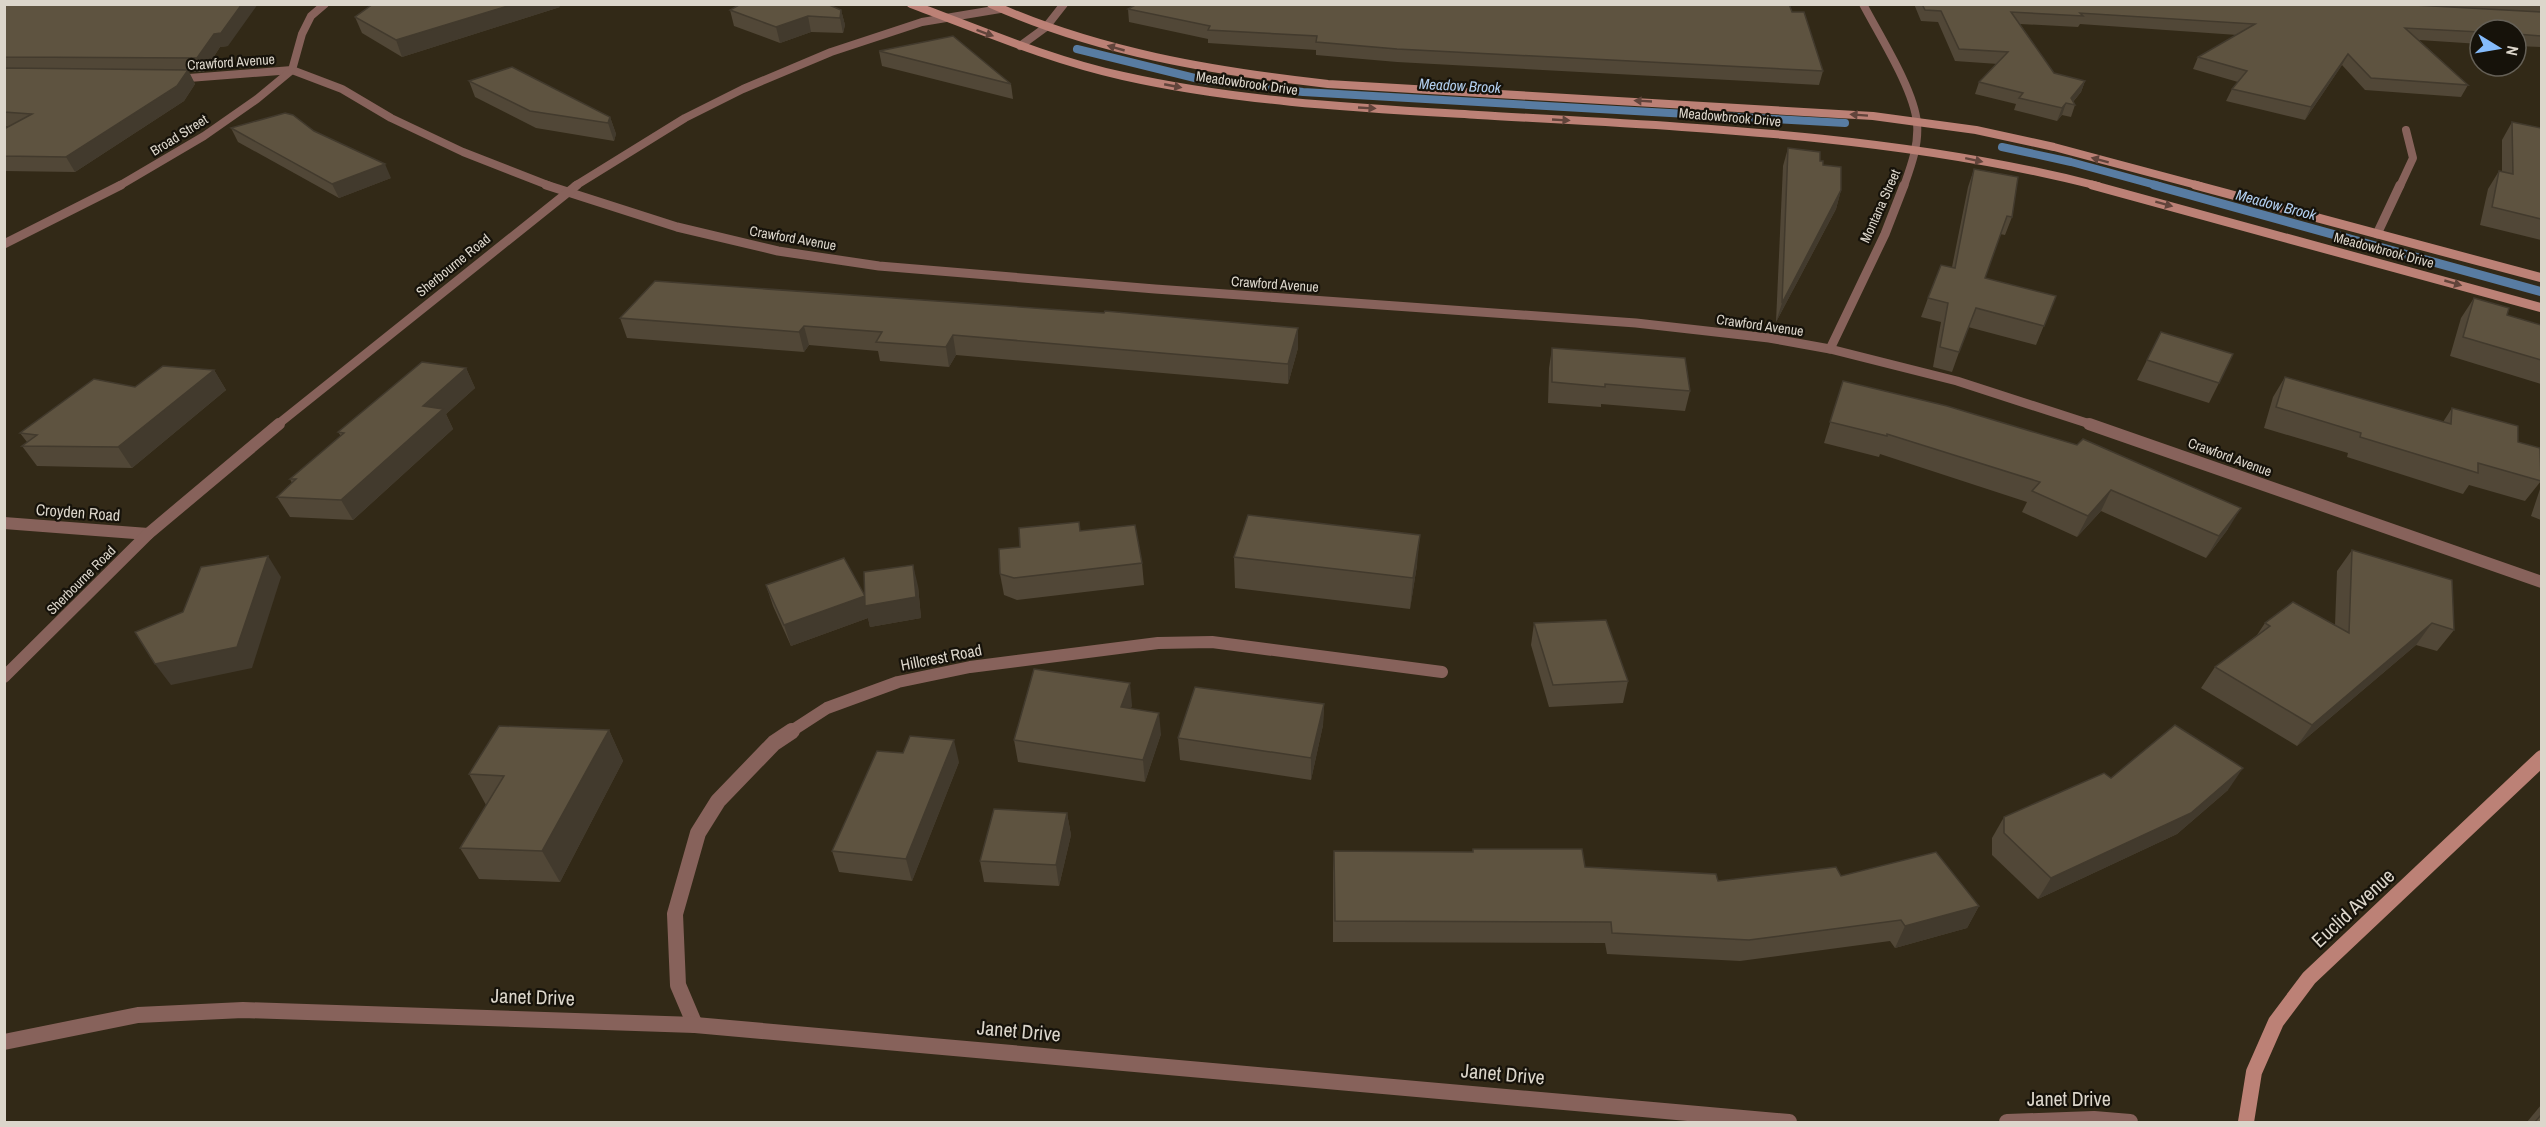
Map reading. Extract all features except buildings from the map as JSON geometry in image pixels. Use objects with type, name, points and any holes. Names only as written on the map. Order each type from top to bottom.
[{"type":"street","points":[[292,70],[302,34],[311,16],[325,4]]},
{"type":"street","name":"Meadowbrook Drive","points":[[911,4],[1020,46],[1122,76],[1278,102],[1687,127],[1820,138],[1916,150],[2093,185],[2541,308]]},
{"type":"street","name":"Meadowbrook Drive","points":[[991,4],[1046,27],[1155,58],[1259,77],[1340,85],[1770,108],[1917,121],[1976,130],[2054,147],[2541,278]]},
{"type":"street","points":[[1020,46],[1046,27],[1064,4]]},
{"type":"street","name":"Montana Street","points":[[1830,349],[1910,176],[1916,150],[1917,121],[1913,107],[1863,4]]},
{"type":"street","name":"Sherbourne Road","points":[[4,677],[148,534],[282,421],[567,193],[638,145],[743,89],[831,52],[900,28],[1000,9]]},
{"type":"street","name":"Crawford Avenue","points":[[165,79],[231,77],[292,70],[342,89],[391,118],[463,152],[567,193],[677,227],[777,251],[879,266],[1155,289],[1636,323],[1768,338],[1830,349],[1957,381],[2152,444],[2541,582]]},
{"type":"street","name":"Broad Street","points":[[4,244],[135,178],[220,125],[292,70]]},
{"type":"street","points":[[2377,234],[2413,158],[2406,130]]},
{"type":"street","name":"Croyden Road","points":[[4,524],[148,534]]},
{"type":"street","name":"Hillcrest Road","points":[[695,1025],[678,985],[675,914],[698,833],[718,801],[774,743],[827,708],[898,682],[970,667],[1158,644],[1212,642],[1442,672]]},
{"type":"street","name":"Euclid Avenue","points":[[2246,1122],[2254,1072],[2276,1023],[2309,978],[2541,758]]},
{"type":"street","name":"Janet Drive","points":[[4,1042],[138,1015],[243,1010],[695,1025],[1789,1122]]},
{"type":"street","name":"Janet Drive","points":[[2007,1122],[2094,1119],[2130,1122]]},
{"type":"waterway","name":"Meadow Brook","points":[[1077,49],[1203,80],[1303,92],[1845,123]]},
{"type":"waterway","name":"Meadow Brook","points":[[2002,147],[2071,162],[2159,186]]},
{"type":"waterway","name":"Meadow Brook","points":[[2154,185],[2542,292]]}]
